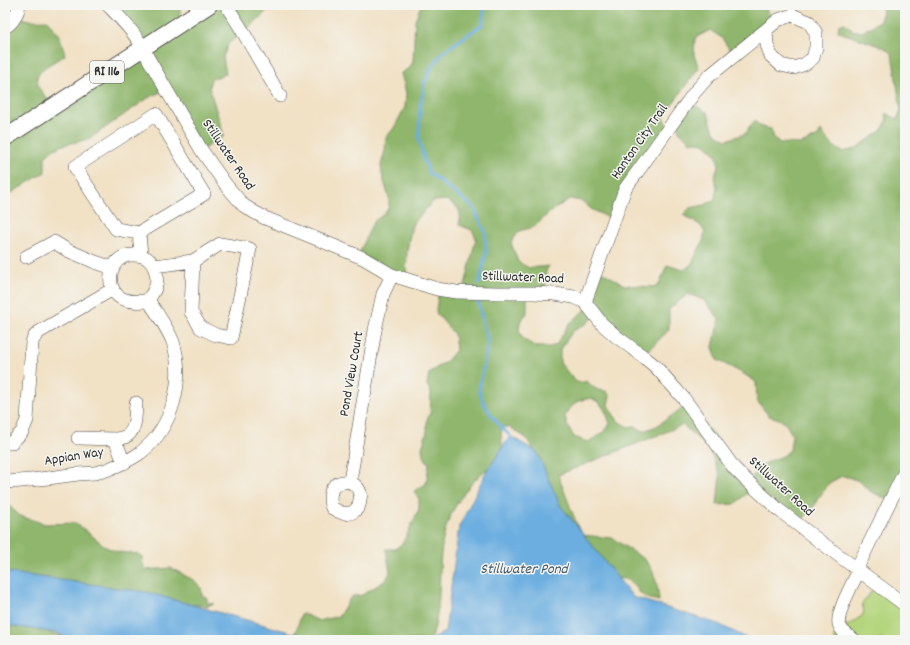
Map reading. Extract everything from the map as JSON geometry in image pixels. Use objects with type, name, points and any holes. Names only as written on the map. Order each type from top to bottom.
[{"type":"main road","name":"RI 116","points":[[5,138],[209,5]]},
{"type":"street","points":[[5,27],[8,26],[15,16],[19,5]]},
{"type":"street","name":"Stillwater Road","points":[[108,5],[133,31],[202,151],[226,185],[243,204],[264,218],[363,258],[392,275],[437,289],[456,292],[555,294],[574,297],[585,302],[602,324],[650,362],[671,384],[685,400],[734,468],[744,479],[773,505],[905,605]]},
{"type":"street","points":[[226,5],[280,96]]},
{"type":"street","points":[[792,15],[809,22],[816,33],[816,47],[813,58],[805,64],[794,68],[781,65],[771,56],[767,45],[766,30],[778,20],[792,15]]},
{"type":"street","name":"Hanton City Trail","points":[[585,302],[625,189],[694,92],[708,76],[766,30]]},
{"type":"street","points":[[156,114],[204,194],[139,233],[116,229],[75,167],[156,114]]},
{"type":"street","points":[[139,233],[141,255]]},
{"type":"street","points":[[26,257],[54,242],[67,250],[113,268]]},
{"type":"street","points":[[154,266],[193,261],[220,244],[250,249],[232,338],[216,335],[201,328],[191,312],[193,261]]},
{"type":"street","points":[[141,255],[148,259],[154,266],[157,275],[157,284],[148,300],[133,301],[122,299],[116,294],[111,286],[110,276],[113,268],[117,261],[123,257],[141,255]]},
{"type":"street","name":"Pond View Court","points":[[350,481],[375,330],[383,294],[392,275]]},
{"type":"street","points":[[5,443],[11,443],[22,432],[27,420],[32,342],[35,336],[39,332],[113,289]]},
{"type":"street","name":"Appian Way","points":[[5,482],[45,479],[99,472],[124,463],[141,452],[151,443],[167,420],[173,404],[177,388],[178,370],[172,342],[162,322],[148,300]]},
{"type":"street","points":[[78,438],[115,440],[125,436],[130,432],[134,423],[136,403]]},
{"type":"street","points":[[115,440],[124,463]]},
{"type":"street","points":[[854,640],[842,631],[838,622],[840,611],[858,569],[905,471]]},
{"type":"green space","points":[[5,5],[25,19],[47,20],[60,37],[65,55],[45,67],[37,76],[38,87],[53,106],[143,49],[100,5],[176,5],[180,9],[179,26],[211,5],[273,5],[251,26],[228,44],[223,57],[226,74],[211,79],[209,87],[224,136],[203,149],[167,89],[148,98],[89,139],[63,145],[53,150],[45,157],[45,172],[5,197]]},
{"type":"green space","points":[[421,5],[763,5],[777,23],[733,55],[722,38],[710,30],[695,38],[694,55],[699,68],[663,117],[668,128],[611,219],[591,209],[582,201],[569,199],[549,213],[534,227],[519,231],[511,243],[518,262],[529,268],[549,266],[546,271],[545,292],[527,292],[527,313],[520,322],[519,331],[524,340],[537,347],[550,347],[556,345],[569,324],[588,307],[597,269],[625,285],[653,287],[659,285],[667,265],[683,270],[691,265],[703,241],[705,232],[700,225],[683,215],[690,208],[705,205],[715,199],[717,186],[714,178],[719,165],[716,154],[704,143],[689,141],[679,131],[678,114],[686,102],[708,113],[714,132],[726,140],[745,134],[754,121],[762,127],[771,129],[774,138],[780,143],[801,144],[817,137],[821,131],[830,143],[843,152],[855,149],[881,131],[887,121],[886,113],[897,119],[901,110],[892,54],[885,48],[838,31],[839,25],[845,23],[852,30],[862,32],[880,21],[883,11],[880,5],[905,5],[905,470],[889,500],[870,491],[859,481],[842,476],[829,483],[815,505],[801,521],[754,487],[735,504],[717,505],[720,475],[709,449],[683,425],[558,475],[581,535],[612,538],[644,559],[651,568],[657,584],[659,601],[646,598],[638,591],[637,587],[626,579],[604,577],[564,536],[534,450],[526,438],[511,428],[501,426],[502,447],[499,459],[482,473],[459,500],[445,531],[441,553],[439,598],[436,623],[429,640],[311,640],[295,633],[302,613],[319,621],[339,616],[350,598],[353,596],[362,595],[386,580],[390,572],[386,549],[395,549],[403,543],[419,509],[419,499],[414,491],[426,484],[429,464],[423,455],[422,448],[427,432],[427,419],[430,414],[431,392],[427,385],[429,373],[447,361],[456,350],[454,334],[437,315],[436,310],[439,288],[464,290],[476,238],[472,230],[459,225],[460,212],[457,208],[447,200],[434,201],[412,225],[407,251],[406,278],[359,254],[373,222],[384,214],[389,207],[389,198],[381,165],[385,151],[386,138],[394,128],[405,107],[406,93],[401,73],[409,68],[413,62],[415,20]],"holes":[[[688,294],[704,300],[719,319],[713,347],[717,360],[756,382],[757,401],[769,416],[784,422],[792,435],[790,450],[783,456],[765,463],[749,480],[688,404],[657,426],[643,431],[635,426],[628,427],[619,422],[611,411],[608,405],[610,396],[606,391],[595,389],[587,381],[579,383],[574,380],[560,363],[560,349],[573,331],[586,324],[596,315],[643,355],[669,330],[669,309]],[[591,398],[601,405],[610,424],[604,432],[588,442],[574,437],[567,425],[565,416],[568,410],[578,401]]]},
{"type":"green space","points":[[5,502],[20,516],[45,524],[76,523],[106,547],[118,552],[139,554],[144,559],[142,561],[145,570],[171,568],[195,581],[201,588],[202,595],[207,598],[207,603],[214,604],[208,605],[208,607],[186,605],[5,579]]},
{"type":"green space","points":[[877,584],[905,604],[905,640],[833,640],[845,616],[844,628],[862,616],[864,611],[862,604]]},
{"type":"green space","points":[[5,621],[17,622],[57,635],[84,640],[5,640]]},
{"type":"water","name":"Stillwater Pond","points":[[510,436],[537,452],[560,505],[633,597],[718,624],[751,640],[430,640],[445,632],[459,527],[485,474]]},
{"type":"water","points":[[5,572],[146,592],[318,640],[71,640],[57,633],[5,625]]},
{"type":"waterway","points":[[479,284],[486,253],[485,232],[473,207],[429,173],[419,139],[420,108],[425,81],[431,68],[444,51],[482,25],[484,12],[482,5]]},
{"type":"waterway","points":[[477,297],[488,343],[479,390],[487,409],[510,436],[510,439]]}]
